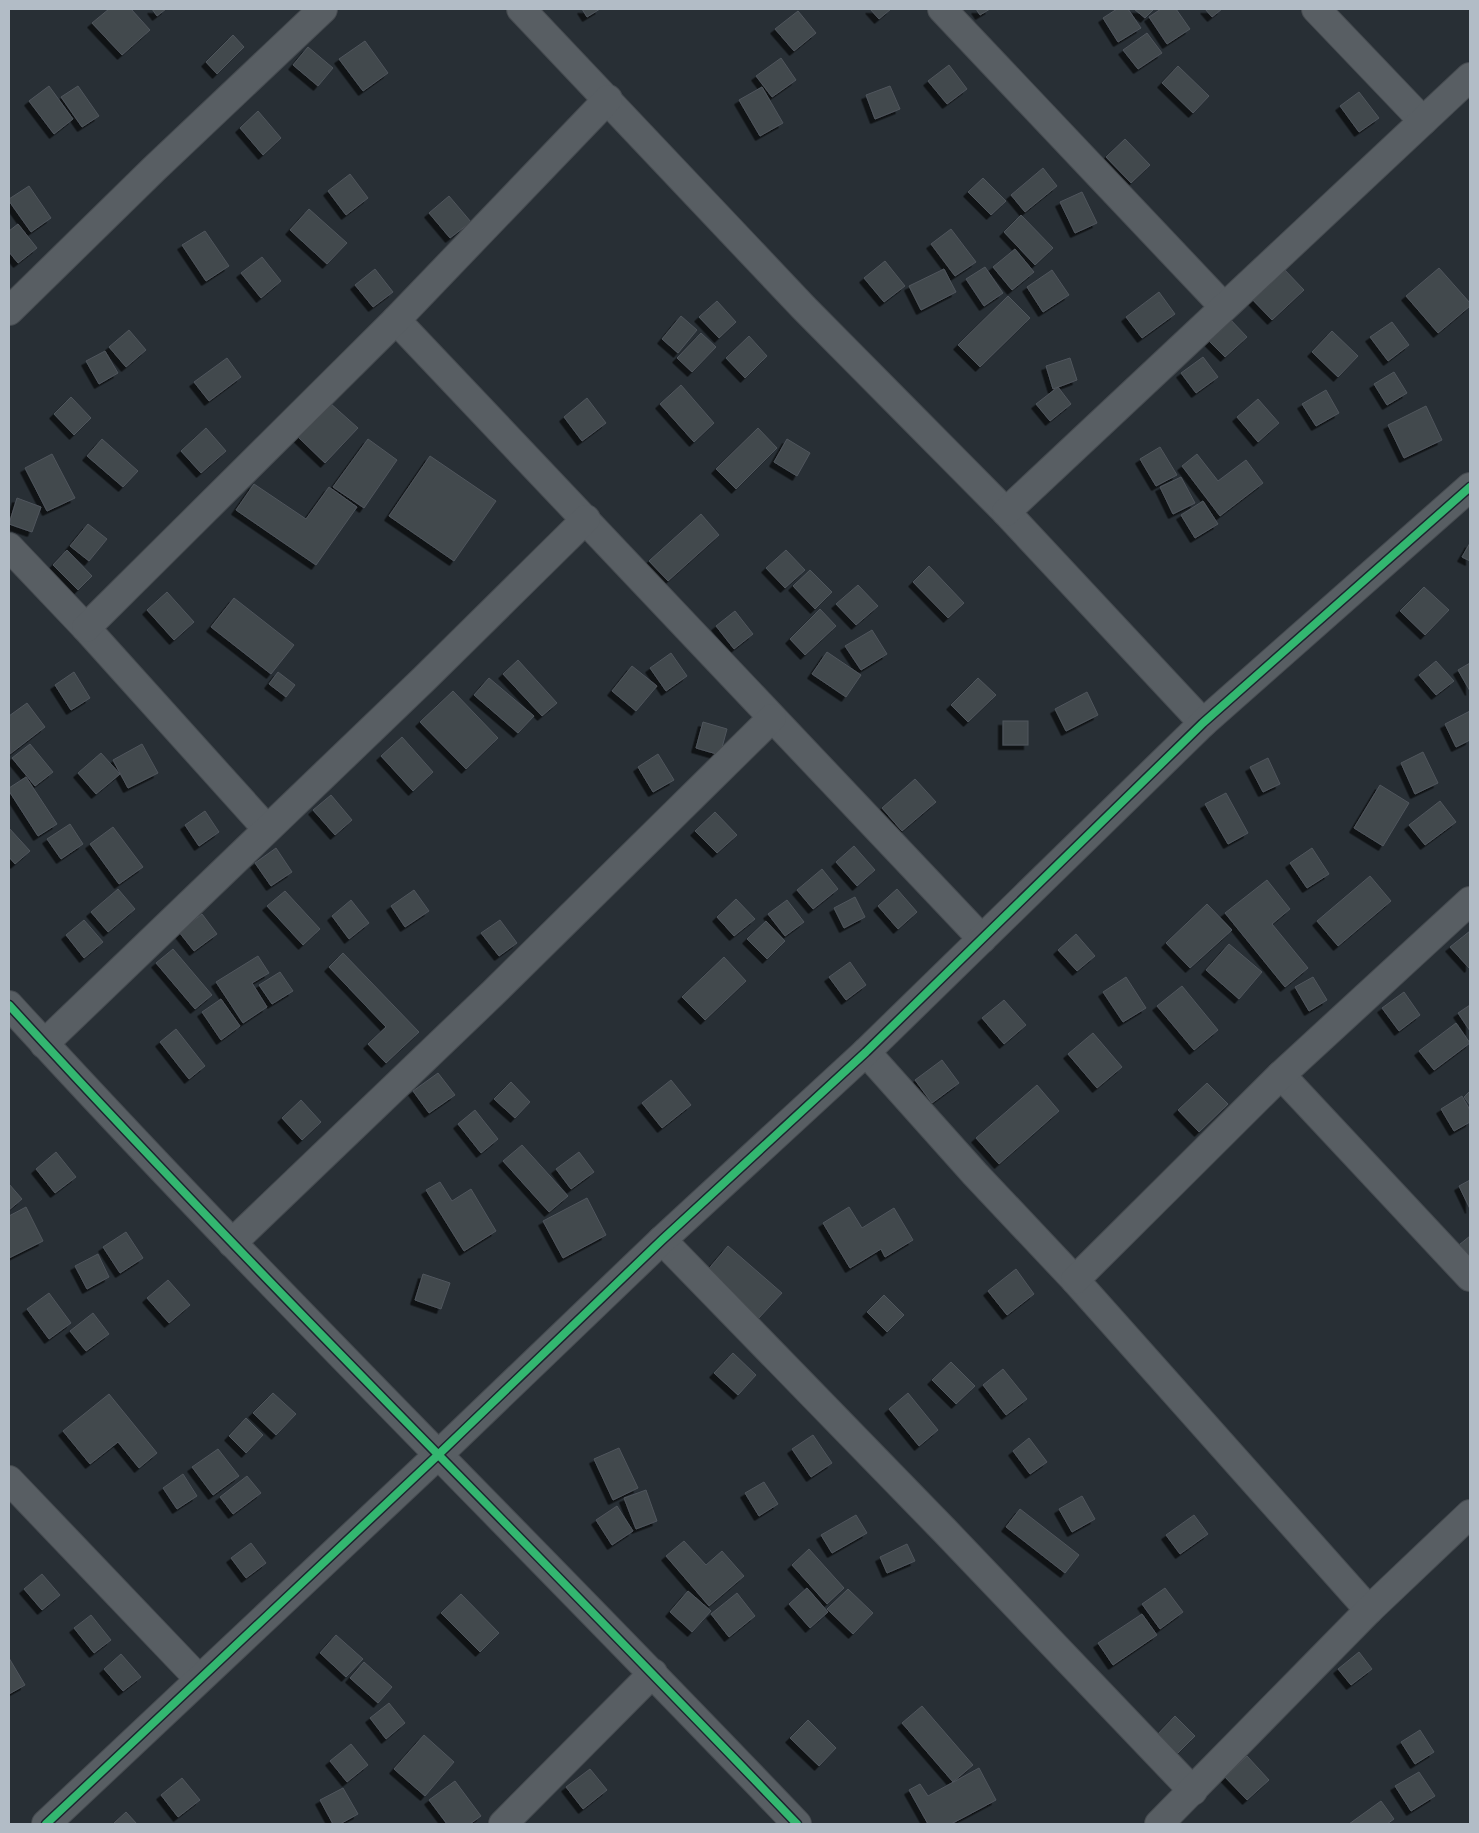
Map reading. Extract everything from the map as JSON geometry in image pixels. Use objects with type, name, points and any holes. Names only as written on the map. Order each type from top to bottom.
[{"type":"street","points":[[9,311],[154,169],[323,9]]},
{"type":"street","points":[[521,9],[804,308],[1006,512],[1203,723]]},
{"type":"street","points":[[942,9],[1224,307]]},
{"type":"street","points":[[1316,9],[1423,122]]},
{"type":"street","points":[[1006,512],[1470,77]]},
{"type":"street","points":[[86,628],[396,320],[608,99]]},
{"type":"street","points":[[396,320],[982,939]]},
{"type":"street","points":[[46,1824],[438,1455],[662,1240],[866,1052],[1203,723],[1470,488]]},
{"type":"street","points":[[44,1044],[586,519]]},
{"type":"street","points":[[9,547],[86,628],[267,829]]},
{"type":"street","points":[[232,1243],[493,993],[772,718]]},
{"type":"street","points":[[1075,1280],[1281,1076],[1470,901]]},
{"type":"street","points":[[9,1006],[232,1243],[653,1673],[797,1824]]},
{"type":"street","points":[[866,1052],[975,1174],[1075,1280],[1369,1610]]},
{"type":"street","points":[[1281,1076],[1470,1277]]},
{"type":"street","points":[[662,1240],[952,1538],[1193,1791]]},
{"type":"street","points":[[9,1480],[199,1679]]},
{"type":"street","points":[[1159,1824],[1369,1610],[1470,1514]]},
{"type":"street","points":[[503,1824],[653,1673]]},
{"type":"building","points":[[109,9],[131,9],[150,30],[122,55],[92,23]]},
{"type":"building","points":[[152,9],[166,9],[157,16]]},
{"type":"building","points":[[582,9],[600,9],[587,17]]},
{"type":"building","points":[[870,9],[891,9],[879,19]]},
{"type":"building","points":[[976,9],[990,9],[980,15]]},
{"type":"building","points":[[1117,9],[1128,9],[1141,28],[1118,42],[1103,18]]},
{"type":"building","points":[[1134,9],[1154,9],[1145,18]]},
{"type":"building","points":[[1161,9],[1176,9],[1190,29],[1167,44],[1149,17]]},
{"type":"building","points":[[1205,9],[1222,9],[1212,17]]},
{"type":"building","points":[[798,11],[816,33],[794,51],[775,29]]},
{"type":"building","points":[[1147,33],[1162,53],[1138,69],[1123,50]]},
{"type":"building","points":[[233,35],[244,47],[217,74],[206,62]]},
{"type":"building","points":[[365,41],[388,73],[363,91],[339,59]]},
{"type":"building","points":[[308,47],[333,68],[318,86],[293,65]]},
{"type":"building","points":[[781,58],[796,80],[772,97],[756,76]]},
{"type":"building","points":[[949,65],[967,89],[947,104],[928,81]]},
{"type":"building","points":[[1178,66],[1209,96],[1193,113],[1162,83]]},
{"type":"building","points":[[49,86],[73,119],[54,134],[29,101]]},
{"type":"building","points":[[78,86],[99,116],[82,127],[61,97]]},
{"type":"building","points":[[890,86],[900,109],[875,119],[866,95]]},
{"type":"building","points":[[762,87],[783,123],[760,136],[739,100]]},
{"type":"building","points":[[1359,92],[1379,118],[1359,132],[1340,106]]},
{"type":"building","points":[[258,111],[281,138],[263,155],[240,128]]},
{"type":"building","points":[[1125,139],[1150,165],[1131,183],[1106,157]]},
{"type":"building","points":[[1043,168],[1057,186],[1025,212],[1011,195]]},
{"type":"building","points":[[350,174],[368,198],[346,215],[328,191]]},
{"type":"building","points":[[983,178],[1006,201],[991,215],[968,192]]},
{"type":"building","points":[[29,186],[51,218],[31,232],[9,201],[9,199]]},
{"type":"building","points":[[1082,192],[1097,223],[1075,233],[1060,202]]},
{"type":"building","points":[[449,196],[471,222],[450,238],[429,213]]},
{"type":"building","points":[[309,209],[347,243],[327,264],[290,230]]},
{"type":"building","points":[[1021,215],[1053,248],[1035,265],[1004,232]]},
{"type":"building","points":[[18,224],[37,248],[18,263],[9,252],[9,231]]},
{"type":"building","points":[[951,229],[976,262],[955,276],[931,244]]},
{"type":"building","points":[[205,231],[229,266],[206,281],[182,245]]},
{"type":"building","points":[[1015,249],[1034,272],[1012,290],[993,267]]},
{"type":"building","points":[[262,257],[281,281],[261,298],[241,273]]},
{"type":"building","points":[[885,261],[905,286],[884,302],[864,278]]},
{"type":"building","points":[[985,267],[1003,293],[984,306],[966,279]]},
{"type":"building","points":[[1282,267],[1304,290],[1272,320],[1250,297]]},
{"type":"building","points":[[1439,268],[1470,303],[1470,306],[1438,333],[1406,296]]},
{"type":"building","points":[[375,269],[393,292],[373,307],[355,285]]},
{"type":"building","points":[[944,269],[956,292],[921,310],[909,286]]},
{"type":"building","points":[[1052,270],[1069,295],[1043,312],[1027,287]]},
{"type":"building","points":[[1159,292],[1175,314],[1142,338],[1126,317]]},
{"type":"building","points":[[1008,296],[1030,318],[980,367],[958,345]]},
{"type":"building","points":[[717,301],[736,322],[719,338],[699,317]]},
{"type":"building","points":[[681,316],[697,330],[678,353],[662,339]]},
{"type":"building","points":[[1228,317],[1247,337],[1225,357],[1206,338]]},
{"type":"building","points":[[1392,322],[1409,345],[1388,361],[1370,337]]},
{"type":"building","points":[[129,330],[146,350],[126,367],[109,347]]},
{"type":"building","points":[[1332,331],[1358,356],[1338,377],[1312,352]]},
{"type":"building","points":[[701,333],[716,347],[692,372],[677,358]]},
{"type":"building","points":[[749,336],[767,356],[745,378],[726,358]]},
{"type":"building","points":[[105,351],[118,373],[99,384],[86,361]]},
{"type":"building","points":[[1203,357],[1218,377],[1196,393],[1181,373]]},
{"type":"building","points":[[227,358],[241,377],[209,401],[194,382]]},
{"type":"building","points":[[1070,358],[1077,380],[1053,389],[1046,366]]},
{"type":"building","points":[[1394,372],[1407,393],[1387,405],[1374,384]]},
{"type":"building","points":[[681,385],[714,423],[694,442],[660,404]]},
{"type":"building","points":[[1058,387],[1071,404],[1050,421],[1036,404]]},
{"type":"building","points":[[1326,390],[1339,413],[1316,426],[1302,404]]},
{"type":"building","points":[[71,397],[91,418],[74,435],[54,414]]},
{"type":"building","points":[[587,398],[606,423],[582,441],[564,417]]},
{"type":"building","points":[[1258,399],[1279,423],[1258,442],[1237,417]]},
{"type":"building","points":[[330,403],[358,428],[325,463],[298,437]]},
{"type":"building","points":[[1426,406],[1442,440],[1404,458],[1388,425]]},
{"type":"building","points":[[206,428],[226,451],[201,473],[181,451]]},
{"type":"building","points":[[758,428],[777,448],[736,489],[716,469]]},
{"type":"building","points":[[102,439],[138,471],[123,487],[87,456]]},
{"type":"building","points":[[368,439],[397,460],[364,508],[333,487]]},
{"type":"building","points":[[787,439],[810,453],[797,476],[774,462]]},
{"type":"building","points":[[1160,447],[1177,475],[1156,486],[1140,459]]},
{"type":"building","points":[[52,454],[75,498],[47,511],[25,468]]},
{"type":"building","points":[[1197,454],[1218,481],[1246,460],[1263,483],[1220,516],[1182,466]]},
{"type":"building","points":[[430,456],[496,501],[454,561],[389,516]]},
{"type":"building","points":[[1181,477],[1195,503],[1173,514],[1160,487]]},
{"type":"building","points":[[254,484],[306,519],[329,487],[357,507],[316,565],[236,510]]},
{"type":"building","points":[[17,498],[41,507],[32,532],[9,524]]},
{"type":"building","points":[[1203,501],[1218,524],[1195,538],[1181,515]]},
{"type":"building","points":[[701,514],[719,535],[668,581],[649,561]]},
{"type":"building","points":[[88,524],[107,539],[89,561],[70,546]]},
{"type":"building","points":[[1470,543],[1470,561],[1462,557]]},
{"type":"building","points":[[67,550],[92,576],[78,590],[53,565]]},
{"type":"building","points":[[786,550],[805,570],[785,588],[766,568]]},
{"type":"building","points":[[929,566],[964,603],[948,618],[913,582]]},
{"type":"building","points":[[810,570],[832,592],[815,609],[793,586]]},
{"type":"building","points":[[858,585],[878,606],[856,625],[836,604]]},
{"type":"building","points":[[1424,587],[1449,610],[1425,635],[1400,611]]},
{"type":"building","points":[[167,592],[194,622],[174,640],[147,610]]},
{"type":"building","points":[[234,598],[294,645],[271,674],[211,627]]},
{"type":"building","points":[[820,609],[836,626],[805,655],[790,639]]},
{"type":"building","points":[[735,611],[753,634],[734,649],[716,626]]},
{"type":"building","points":[[872,630],[887,654],[861,670],[845,646]]},
{"type":"building","points":[[827,652],[861,675],[846,697],[812,674]]},
{"type":"building","points":[[671,653],[687,676],[666,691],[650,668]]},
{"type":"building","points":[[518,660],[557,703],[542,716],[503,674]]},
{"type":"building","points":[[1436,661],[1454,681],[1436,695],[1419,675]]},
{"type":"building","points":[[1470,663],[1470,691],[1458,670]]},
{"type":"building","points":[[632,666],[657,686],[636,711],[612,691]]},
{"type":"building","points":[[74,672],[90,698],[71,710],[55,685]]},
{"type":"building","points":[[278,672],[295,685],[286,697],[269,684]]},
{"type":"building","points":[[489,678],[534,716],[518,733],[474,695]]},
{"type":"building","points":[[978,678],[996,695],[968,722],[951,705]]},
{"type":"building","points":[[453,691],[498,738],[466,769],[420,722]]},
{"type":"building","points":[[1087,692],[1098,715],[1066,731],[1055,709]]},
{"type":"building","points":[[27,703],[45,727],[10,754],[9,716]]},
{"type":"building","points":[[1470,711],[1470,740],[1456,747],[1445,724]]},
{"type":"building","points":[[1003,721],[1028,721],[1028,745],[1003,745]]},
{"type":"building","points":[[703,722],[727,729],[720,755],[696,748]]},
{"type":"building","points":[[402,737],[433,772],[413,791],[381,756]]},
{"type":"building","points":[[30,744],[53,772],[35,786],[12,758]]},
{"type":"building","points":[[142,744],[158,773],[128,788],[113,760]]},
{"type":"building","points":[[1423,752],[1438,783],[1415,794],[1401,763]]},
{"type":"building","points":[[101,753],[120,774],[96,794],[78,773]]},
{"type":"building","points":[[658,754],[674,780],[653,792],[638,767]]},
{"type":"building","points":[[1268,758],[1280,784],[1263,792],[1250,767]]},
{"type":"building","points":[[26,777],[57,824],[38,836],[9,791],[9,788]]},
{"type":"building","points":[[915,779],[936,802],[902,831],[882,808]]},
{"type":"building","points":[[1380,785],[1409,803],[1383,846],[1354,828]]},
{"type":"building","points":[[1226,793],[1248,833],[1228,844],[1205,804]]},
{"type":"building","points":[[331,795],[352,820],[335,835],[313,810]]},
{"type":"building","points":[[1440,801],[1456,822],[1425,845],[1409,825]]},
{"type":"building","points":[[205,811],[219,832],[199,846],[185,825]]},
{"type":"building","points":[[715,812],[737,835],[717,853],[695,831]]},
{"type":"building","points":[[70,824],[83,844],[61,859],[47,839]]},
{"type":"building","points":[[113,827],[143,867],[119,884],[90,844]]},
{"type":"building","points":[[9,828],[30,851],[15,864],[9,857]]},
{"type":"building","points":[[854,846],[875,870],[857,886],[836,862]]},
{"type":"building","points":[[276,848],[292,872],[271,886],[255,863]]},
{"type":"building","points":[[1312,848],[1329,874],[1307,888],[1290,863]]},
{"type":"building","points":[[822,869],[838,889],[813,909],[797,890]]},
{"type":"building","points":[[1370,876],[1391,901],[1338,946],[1317,921]]},
{"type":"building","points":[[1267,880],[1290,909],[1272,924],[1308,968],[1285,987],[1225,913]]},
{"type":"building","points":[[118,889],[135,909],[108,932],[91,912]]},
{"type":"building","points":[[897,889],[917,912],[898,929],[878,906]]},
{"type":"building","points":[[414,890],[429,911],[405,927],[391,906]]},
{"type":"building","points":[[285,891],[320,929],[303,945],[267,906]]},
{"type":"building","points":[[855,897],[865,917],[844,928],[834,908]]},
{"type":"building","points":[[736,899],[755,919],[734,936],[717,917]]},
{"type":"building","points":[[351,900],[369,923],[349,939],[332,916]]},
{"type":"building","points":[[787,900],[804,922],[785,936],[768,914]]},
{"type":"building","points":[[1207,904],[1232,930],[1190,968],[1166,943]]},
{"type":"building","points":[[202,914],[217,934],[194,951],[179,932]]},
{"type":"building","points":[[84,920],[103,942],[84,958],[66,935]]},
{"type":"building","points":[[500,920],[517,943],[499,956],[481,933]]},
{"type":"building","points":[[766,921],[785,941],[767,959],[747,939]]},
{"type":"building","points":[[1470,931],[1470,967],[1469,968],[1450,947]]},
{"type":"building","points":[[1076,934],[1095,956],[1077,971],[1058,950]]},
{"type":"building","points":[[1229,944],[1262,972],[1239,999],[1206,970]]},
{"type":"building","points":[[173,949],[212,995],[195,1009],[156,963]]},
{"type":"building","points":[[343,953],[419,1032],[386,1063],[368,1044],[386,1027],[329,967]]},
{"type":"building","points":[[258,956],[269,973],[252,983],[267,1007],[243,1023],[216,982]]},
{"type":"building","points":[[724,957],[746,981],[705,1020],[682,997]]},
{"type":"building","points":[[850,962],[866,985],[846,1000],[829,977]]},
{"type":"building","points":[[280,972],[293,991],[272,1004],[259,985]]},
{"type":"building","points":[[1126,977],[1146,1008],[1123,1022],[1103,992]]},
{"type":"building","points":[[1313,977],[1327,1000],[1309,1011],[1295,987]]},
{"type":"building","points":[[1182,986],[1218,1030],[1194,1050],[1157,1006]]},
{"type":"building","points":[[1404,992],[1420,1015],[1399,1031],[1382,1008]]},
{"type":"building","points":[[221,999],[240,1026],[221,1040],[202,1012]]},
{"type":"building","points":[[1004,1000],[1026,1025],[1004,1044],[982,1018]]},
{"type":"building","points":[[1470,1005],[1470,1031],[1458,1013]]},
{"type":"building","points":[[1456,1023],[1470,1043],[1434,1070],[1419,1051]]},
{"type":"building","points":[[176,1029],[205,1066],[189,1079],[160,1042]]},
{"type":"building","points":[[1093,1033],[1122,1067],[1097,1088],[1068,1054]]},
{"type":"building","points":[[942,1060],[959,1083],[932,1103],[915,1080]]},
{"type":"building","points":[[438,1073],[455,1095],[429,1113],[413,1091]]},
{"type":"building","points":[[671,1080],[691,1105],[662,1128],[642,1103]]},
{"type":"building","points":[[511,1082],[530,1102],[515,1118],[494,1099]]},
{"type":"building","points":[[1207,1083],[1228,1104],[1199,1132],[1178,1110]]},
{"type":"building","points":[[1037,1085],[1059,1111],[999,1164],[976,1138]]},
{"type":"building","points":[[1470,1091],[1470,1105],[1464,1097]]},
{"type":"building","points":[[1462,1096],[1470,1110],[1470,1122],[1454,1131],[1441,1109]]},
{"type":"building","points":[[301,1100],[321,1122],[302,1140],[282,1118]]},
{"type":"building","points":[[475,1110],[498,1139],[481,1153],[458,1124]]},
{"type":"building","points":[[522,1145],[568,1196],[549,1212],[503,1161]]},
{"type":"building","points":[[56,1152],[76,1177],[55,1193],[36,1169]]},
{"type":"building","points":[[579,1152],[594,1172],[571,1189],[556,1169]]},
{"type":"building","points":[[1470,1180],[1470,1209],[1459,1186]]},
{"type":"building","points":[[440,1182],[452,1201],[471,1189],[496,1231],[464,1251],[426,1190]]},
{"type":"building","points":[[9,1184],[22,1199],[9,1210]]},
{"type":"building","points":[[587,1198],[606,1235],[563,1258],[543,1221]]},
{"type":"building","points":[[26,1207],[43,1241],[9,1258],[9,1216]]},
{"type":"building","points":[[849,1207],[862,1228],[894,1208],[913,1240],[885,1257],[881,1249],[850,1268],[823,1223]]},
{"type":"building","points":[[126,1232],[143,1258],[120,1273],[103,1247]]},
{"type":"building","points":[[1470,1236],[1470,1268],[1454,1249]]},
{"type":"building","points":[[728,1246],[782,1293],[758,1319],[706,1272]]},
{"type":"building","points":[[98,1254],[109,1277],[87,1289],[75,1266]]},
{"type":"building","points":[[1016,1269],[1034,1294],[1007,1315],[988,1291]]},
{"type":"building","points":[[423,1274],[450,1283],[441,1309],[415,1300]]},
{"type":"building","points":[[168,1280],[190,1305],[169,1323],[147,1298]]},
{"type":"building","points":[[49,1293],[71,1323],[49,1339],[27,1309]]},
{"type":"building","points":[[884,1295],[904,1315],[887,1332],[867,1312]]},
{"type":"building","points":[[93,1313],[109,1334],[86,1351],[70,1331]]},
{"type":"building","points":[[733,1353],[756,1375],[738,1395],[714,1373]]},
{"type":"building","points":[[951,1362],[975,1386],[956,1404],[932,1380]]},
{"type":"building","points":[[1003,1369],[1027,1399],[1006,1415],[983,1385]]},
{"type":"building","points":[[273,1393],[296,1414],[276,1435],[253,1413]]},
{"type":"building","points":[[908,1393],[938,1430],[919,1446],[889,1409]]},
{"type":"building","points":[[109,1394],[157,1453],[139,1468],[118,1442],[90,1464],[63,1431]]},
{"type":"building","points":[[246,1418],[263,1435],[246,1453],[229,1436]]},
{"type":"building","points":[[813,1435],[832,1463],[811,1477],[792,1449]]},
{"type":"building","points":[[1029,1438],[1047,1462],[1030,1474],[1013,1451]]},
{"type":"building","points":[[619,1448],[638,1488],[613,1500],[594,1459]]},
{"type":"building","points":[[218,1449],[239,1476],[213,1495],[192,1467]]},
{"type":"building","points":[[183,1474],[197,1496],[177,1509],[163,1488]]},
{"type":"building","points":[[247,1476],[261,1493],[233,1514],[220,1497]]},
{"type":"building","points":[[764,1482],[778,1504],[759,1516],[745,1493]]},
{"type":"building","points":[[646,1490],[657,1521],[636,1529],[624,1498]]},
{"type":"building","points":[[1082,1496],[1095,1519],[1072,1532],[1059,1509]]},
{"type":"building","points":[[617,1506],[633,1531],[612,1545],[596,1520]]},
{"type":"building","points":[[1020,1509],[1079,1555],[1065,1573],[1006,1527]]},
{"type":"building","points":[[856,1515],[867,1533],[832,1553],[821,1535]]},
{"type":"building","points":[[1194,1515],[1208,1534],[1180,1554],[1166,1535]]},
{"type":"building","points":[[684,1541],[706,1565],[722,1551],[744,1576],[709,1606],[666,1556]]},
{"type":"building","points":[[251,1543],[266,1563],[246,1578],[231,1558]]},
{"type":"building","points":[[907,1544],[915,1561],[887,1573],[880,1557]]},
{"type":"building","points":[[809,1549],[844,1588],[827,1604],[792,1565]]},
{"type":"building","points":[[42,1574],[60,1595],[42,1610],[24,1589]]},
{"type":"building","points":[[807,1588],[828,1612],[810,1628],[789,1604]]},
{"type":"building","points":[[1165,1588],[1183,1612],[1160,1629],[1142,1604]]},
{"type":"building","points":[[848,1589],[873,1613],[853,1634],[827,1609]]},
{"type":"building","points":[[688,1591],[711,1611],[692,1632],[670,1612]]},
{"type":"building","points":[[737,1593],[755,1616],[729,1637],[711,1614]]},
{"type":"building","points":[[461,1594],[499,1633],[480,1652],[441,1613]]},
{"type":"building","points":[[1142,1614],[1157,1635],[1113,1665],[1098,1643]]},
{"type":"building","points":[[91,1615],[111,1640],[94,1653],[74,1628]]},
{"type":"building","points":[[336,1635],[363,1659],[346,1677],[320,1653]]},
{"type":"building","points":[[1359,1652],[1372,1669],[1351,1685],[1338,1669]]},
{"type":"building","points":[[121,1654],[141,1677],[123,1691],[104,1669]]},
{"type":"building","points":[[9,1658],[25,1685],[9,1694]]},
{"type":"building","points":[[364,1662],[392,1687],[378,1703],[350,1678]]},
{"type":"building","points":[[389,1703],[405,1723],[386,1739],[370,1718]]},
{"type":"building","points":[[922,1706],[973,1765],[953,1782],[902,1723]]},
{"type":"building","points":[[1175,1716],[1195,1736],[1176,1755],[1156,1736]]},
{"type":"building","points":[[808,1720],[836,1748],[819,1766],[790,1738]]},
{"type":"building","points":[[1420,1730],[1434,1752],[1415,1764],[1401,1742]]},
{"type":"building","points":[[424,1735],[454,1762],[425,1796],[394,1769]]},
{"type":"building","points":[[351,1744],[368,1765],[347,1782],[330,1761]]},
{"type":"building","points":[[1247,1756],[1269,1780],[1247,1800],[1225,1777]]},
{"type":"building","points":[[979,1768],[996,1800],[951,1824],[928,1824],[909,1790],[920,1784],[928,1796]]},
{"type":"building","points":[[590,1769],[607,1790],[583,1809],[566,1787]]},
{"type":"building","points":[[1419,1772],[1435,1796],[1411,1811],[1395,1786]]},
{"type":"building","points":[[182,1778],[200,1800],[178,1817],[161,1795]]},
{"type":"building","points":[[455,1781],[481,1816],[470,1824],[447,1824],[429,1800]]},
{"type":"building","points":[[343,1788],[358,1814],[340,1824],[333,1824],[320,1800]]},
{"type":"building","points":[[1381,1801],[1394,1819],[1387,1824],[1349,1824]]},
{"type":"building","points":[[126,1812],[137,1824],[113,1824]]},
{"type":"cycle path","points":[[46,1824],[438,1455],[662,1240],[866,1052],[1203,723],[1470,487]]},
{"type":"cycle path","points":[[9,1005],[203,1213],[797,1824]]}]
